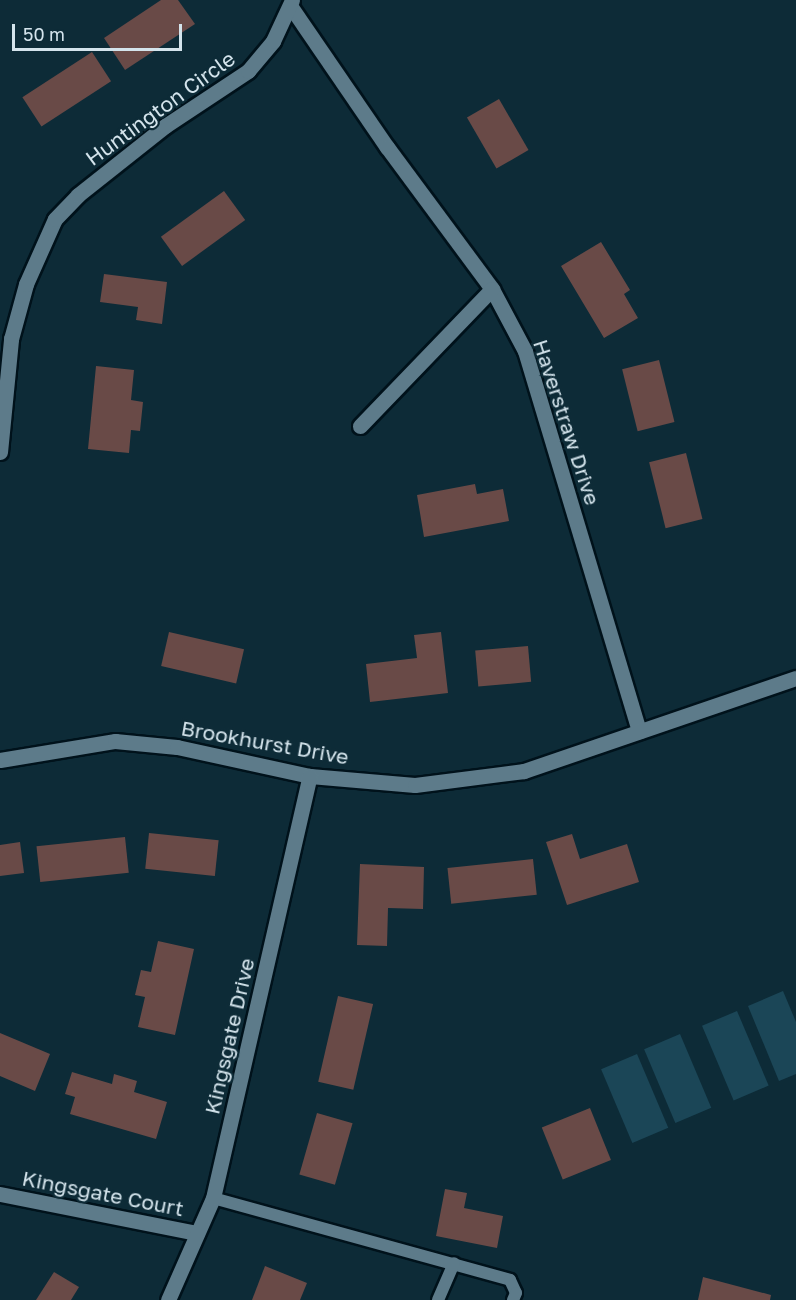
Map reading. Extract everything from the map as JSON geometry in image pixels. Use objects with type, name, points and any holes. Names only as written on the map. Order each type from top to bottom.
[{"type":"street","name":"Haverstraw Drive","points":[[292,3],[387,147],[492,289],[525,351],[639,731]]},
{"type":"street","name":"Huntington Circle","points":[[0,452],[11,339],[26,284],[55,219],[78,195],[165,126],[248,72],[273,41],[292,3]]},
{"type":"street","points":[[360,426],[492,289]]},
{"type":"street","name":"Brookhurst Drive","points":[[0,760],[115,741],[177,747],[310,776],[415,784],[524,771],[796,678]]},
{"type":"street","name":"Kingsgate Drive","points":[[168,1300],[213,1198],[310,776]]},
{"type":"street","name":"Kingsgate Court","points":[[0,1194],[197,1233]]},
{"type":"lane","points":[[213,1198],[510,1280],[516,1293],[513,1300]]},
{"type":"lane","points":[[438,1300],[454,1263]]},
{"type":"shaded area","points":[[783,991],[796,1022],[796,1074],[779,1081],[748,1006]]},
{"type":"shaded area","points":[[737,1011],[769,1086],[734,1100],[702,1026]]},
{"type":"shaded area","points":[[680,1034],[711,1108],[675,1123],[644,1049]]},
{"type":"shaded area","points":[[637,1054],[668,1128],[632,1143],[601,1069]]},
{"type":"building","points":[[161,0],[178,0],[195,24],[125,70],[104,38]]},
{"type":"building","points":[[92,52],[111,81],[41,127],[22,97]]},
{"type":"building","points":[[499,99],[528,150],[496,169],[467,118]]},
{"type":"building","points":[[224,191],[245,220],[182,266],[161,237]]},
{"type":"building","points":[[601,242],[630,290],[624,294],[638,318],[604,338],[561,266]]},
{"type":"building","points":[[104,274],[167,282],[162,324],[136,320],[138,307],[100,302]]},
{"type":"building","points":[[659,360],[674,422],[638,431],[622,369]]},
{"type":"building","points":[[96,366],[134,370],[131,400],[143,402],[140,431],[131,430],[129,453],[88,449]]},
{"type":"building","points":[[686,453],[702,519],[666,528],[649,462]]},
{"type":"building","points":[[475,484],[477,494],[503,489],[509,521],[424,537],[417,495]]},
{"type":"building","points":[[169,632],[244,649],[236,683],[161,666]]},
{"type":"building","points":[[441,632],[448,693],[370,702],[366,664],[417,658],[414,635]]},
{"type":"building","points":[[528,646],[531,682],[478,686],[475,651]]},
{"type":"building","points":[[149,833],[219,840],[215,876],[145,869]]},
{"type":"building","points":[[572,834],[580,859],[627,844],[639,882],[567,905],[546,842]]},
{"type":"building","points":[[125,837],[129,873],[40,882],[36,846]]},
{"type":"building","points":[[20,842],[24,873],[0,876],[0,845]]},
{"type":"building","points":[[533,859],[537,895],[451,904],[447,868]]},
{"type":"building","points":[[360,864],[424,867],[423,909],[388,908],[387,946],[357,945]]},
{"type":"building","points":[[158,941],[194,949],[175,1035],[138,1027],[145,997],[135,995],[141,970],[151,972]]},
{"type":"building","points":[[338,996],[373,1004],[353,1090],[318,1082]]},
{"type":"building","points":[[0,1033],[50,1054],[35,1091],[0,1076]]},
{"type":"building","points":[[72,1072],[112,1084],[114,1074],[137,1081],[134,1092],[167,1102],[156,1139],[70,1114],[75,1097],[65,1094]]},
{"type":"building","points":[[590,1108],[611,1160],[563,1179],[542,1127]]},
{"type":"building","points":[[317,1113],[353,1123],[335,1185],[299,1175]]},
{"type":"building","points":[[445,1189],[467,1193],[464,1208],[503,1216],[497,1248],[436,1236]]},
{"type":"building","points":[[265,1266],[307,1283],[300,1300],[252,1300]]},
{"type":"building","points":[[54,1272],[79,1287],[71,1300],[36,1300]]},
{"type":"building","points":[[703,1277],[771,1295],[770,1300],[698,1300]]}]
